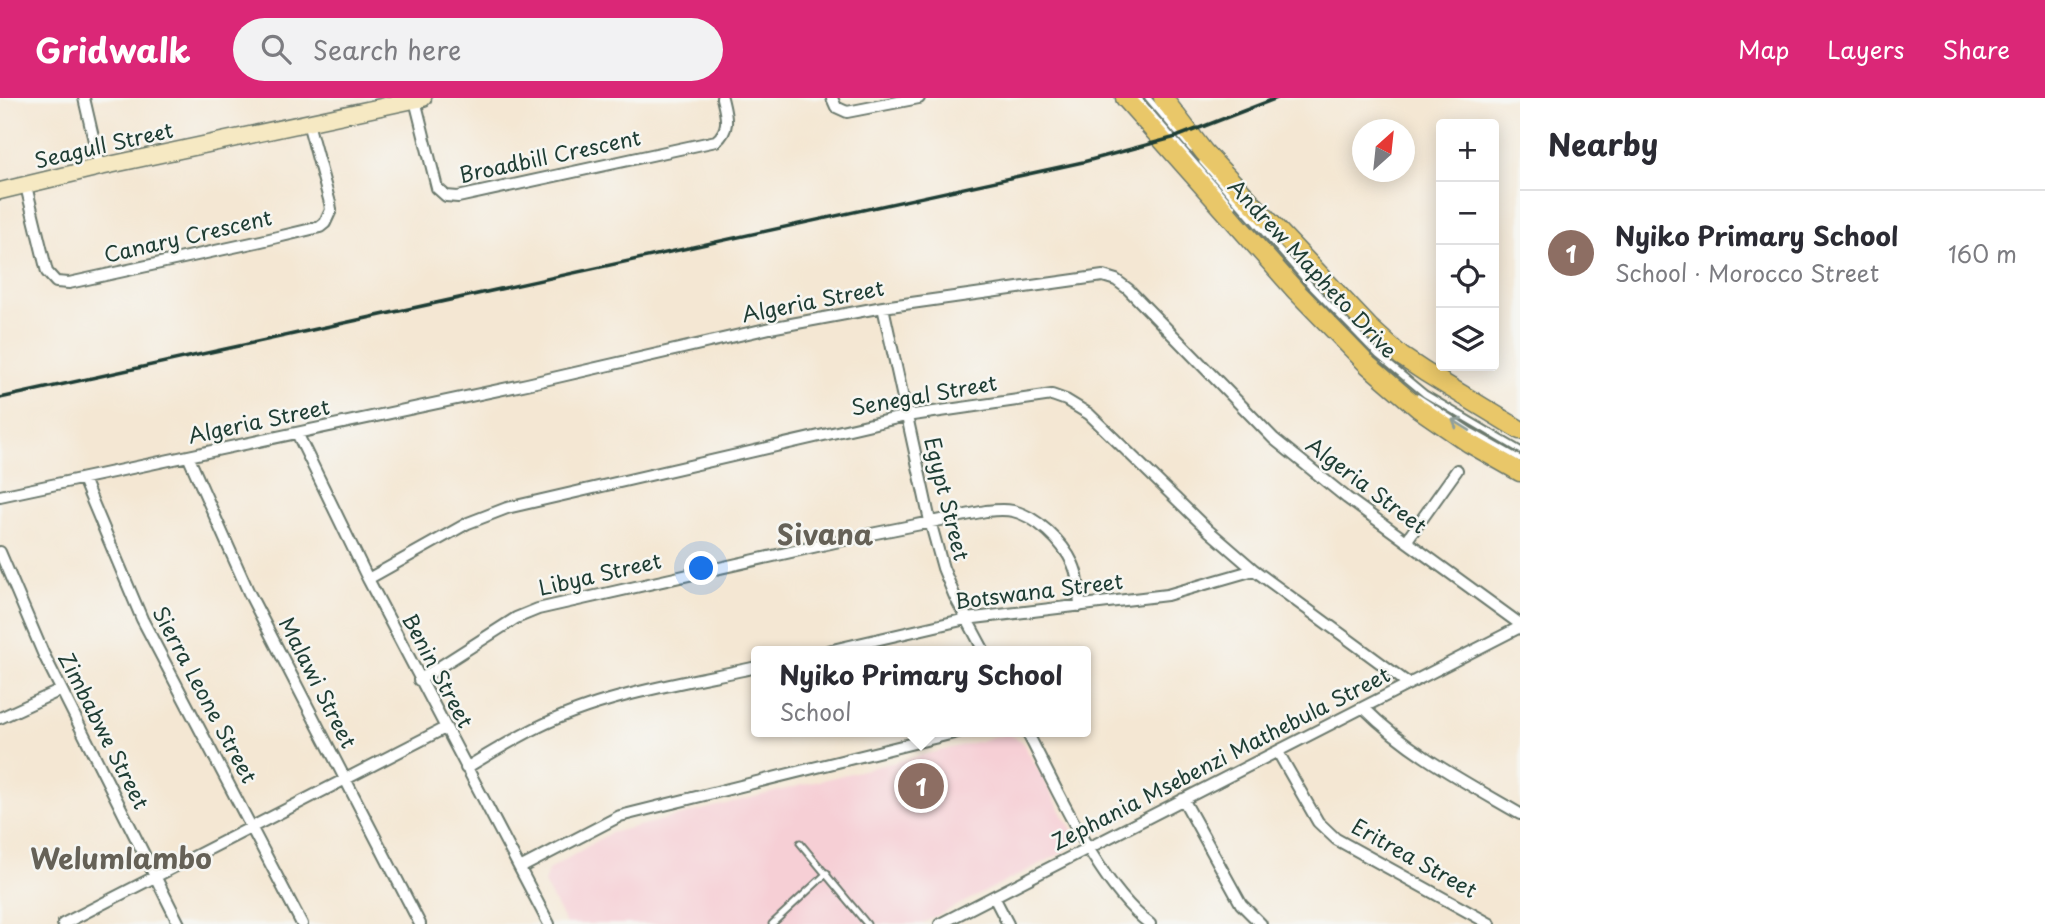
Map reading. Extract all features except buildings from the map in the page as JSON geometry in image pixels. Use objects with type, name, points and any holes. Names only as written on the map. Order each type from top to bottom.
[{"type":"main road","name":"Andrew Mapheto Drive","points":[[1125,98],[1296,291],[1368,365],[1418,408],[1520,472]]},
{"type":"main road","name":"Andrew Mapheto Drive","points":[[1163,98],[1204,152],[1369,327],[1401,356],[1520,430]]},
{"type":"street","points":[[84,98],[100,167]]},
{"type":"street","name":"Broadbill Crescent","points":[[419,99],[437,188],[446,196],[458,197],[716,141],[725,131],[727,124],[722,98]]},
{"type":"street","points":[[832,98],[836,107],[848,112],[919,98]]},
{"type":"street","name":"Seagull Street","points":[[0,191],[419,99]]},
{"type":"street","name":"Canary Crescent","points":[[26,186],[47,272],[56,282],[69,283],[261,241],[320,227],[329,218],[330,203],[308,122]]},
{"type":"street","name":"Algeria Street","points":[[0,496],[527,384],[770,328],[883,307],[1103,276],[1116,280],[1274,439],[1347,498],[1520,625]]},
{"type":"street","name":"Egypt Street","points":[[883,307],[930,521],[948,583],[981,646]]},
{"type":"street","name":"Senegal Street","points":[[368,579],[468,523],[507,508],[906,416],[1052,394],[1089,414],[1209,531],[1254,570],[1409,684]]},
{"type":"street","name":"Benin Street","points":[[297,433],[419,680],[549,924]]},
{"type":"street","name":"Malawi Street","points":[[188,456],[249,593],[420,924]]},
{"type":"street","points":[[1407,540],[1457,470]]},
{"type":"street","name":"Sierra Leone Street","points":[[83,479],[142,619],[302,924]]},
{"type":"street","name":"Libya Street","points":[[419,680],[516,618],[538,609],[930,521],[1001,510],[1013,511],[1031,519],[1059,543],[1068,555],[1078,579],[1080,606]]},
{"type":"street","name":"Zimbabwe Street","points":[[0,552],[61,690],[179,924]]},
{"type":"street","name":"Botswana Street","points":[[850,646],[966,619],[1167,595],[1254,570]]},
{"type":"street","name":"Zephania Msebenzi Mathebula Street","points":[[940,924],[1364,708],[1520,625]]},
{"type":"street","points":[[466,768],[537,727],[589,706],[751,668]]},
{"type":"street","points":[[0,718],[61,690]]},
{"type":"street","points":[[1364,708],[1386,729],[1420,754],[1520,814]]},
{"type":"street","points":[[63,924],[445,728]]},
{"type":"street","points":[[520,869],[605,822],[635,812],[938,737]]},
{"type":"street","points":[[1030,737],[1089,848],[1121,897],[1150,924]]},
{"type":"street","name":"Eritrea Street","points":[[1278,752],[1318,822],[1336,839],[1490,924]]},
{"type":"street","points":[[1183,799],[1241,904],[1261,924]]},
{"type":"street","points":[[994,897],[1008,924]]},
{"type":"lane","points":[[1138,98],[1299,284],[1372,359],[1421,399],[1520,459]]},
{"type":"lane","points":[[1148,98],[1311,286],[1368,346],[1425,394],[1520,450]]},
{"type":"lane","points":[[800,843],[867,924]]},
{"type":"lane","points":[[772,924],[827,873]]},
{"type":"shaded area","points":[[995,737],[1013,737],[1022,741],[1073,832],[1064,852],[921,924],[566,924],[544,883],[548,870],[610,833]]},
{"type":"railway","points":[[0,398],[1083,162],[1176,137],[1277,98]]},
{"type":"place","name":"Nyiko Primary School","points":[[921,786]]},
{"type":"district","name":"Sivana","points":[[825,535]]},
{"type":"district","name":"Welumlambo","points":[[121,859]]}]
